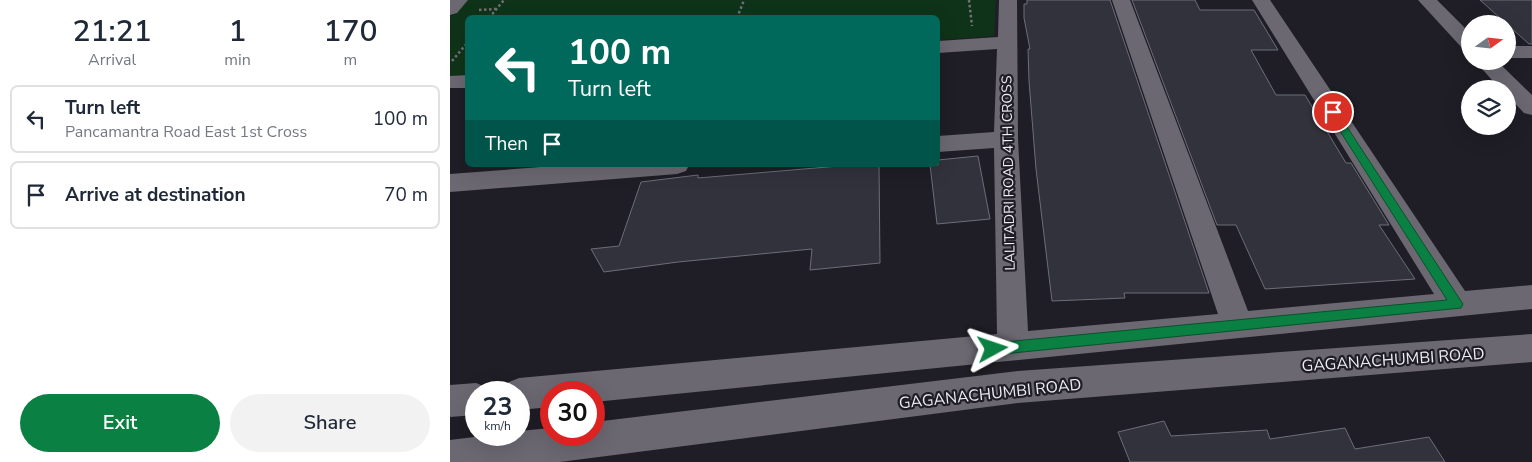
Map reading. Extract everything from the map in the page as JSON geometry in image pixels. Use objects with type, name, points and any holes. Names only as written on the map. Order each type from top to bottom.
[{"type":"street","points":[[450,9],[459,0]]},
{"type":"street","name":"LALITADRI ROAD 4TH CROSS","points":[[1008,0],[1006,138],[1013,347]]},
{"type":"street","points":[[1121,0],[1238,325]]},
{"type":"street","points":[[1261,0],[1457,304]]},
{"type":"street","points":[[1427,0],[1461,36]]},
{"type":"street","points":[[940,47],[1006,42]]},
{"type":"street","points":[[1516,52],[1532,52]]},
{"type":"street","points":[[1494,70],[1532,108]]},
{"type":"street","points":[[450,82],[465,81]]},
{"type":"street","points":[[940,144],[1006,138]]},
{"type":"street","points":[[450,183],[652,167]]},
{"type":"street","points":[[530,393],[1532,297]]},
{"type":"street","name":"GAGANACHUMBI ROAD","points":[[450,458],[1018,387],[1532,348]]},
{"type":"street","points":[[450,401],[465,399]]},
{"type":"path","points":[[492,15],[504,0]]},
{"type":"path","points":[[738,15],[744,0]]},
{"type":"path","points":[[969,0],[972,27]]},
{"type":"path","points":[[459,60],[451,61],[465,45]]},
{"type":"green space","points":[[467,0],[996,0],[994,36],[940,40],[940,15],[465,15],[465,75],[450,76],[450,18]]},
{"type":"building","points":[[1027,0],[1110,0],[1209,293],[1124,293],[1125,298],[1052,301],[1036,169],[1029,81],[1028,49],[1030,49],[1024,18],[1024,4],[1027,4]]},
{"type":"building","points":[[1132,0],[1195,0],[1200,10],[1254,10],[1278,50],[1251,50],[1276,95],[1305,95],[1346,163],[1351,163],[1389,225],[1379,225],[1415,279],[1265,289],[1236,225],[1217,225]]},
{"type":"building","points":[[1480,0],[1532,0],[1532,44],[1529,44],[1516,32],[1516,15],[1497,15]]},
{"type":"building","points":[[978,156],[990,219],[937,224],[930,167],[940,167],[940,160]]},
{"type":"building","points":[[827,167],[879,167],[880,263],[810,270],[812,249],[678,262],[604,272],[591,249],[619,246],[641,182],[698,175],[698,178]]},
{"type":"building","points":[[1164,421],[1171,436],[1267,430],[1270,439],[1345,428],[1355,449],[1429,437],[1445,462],[1130,462],[1118,432]]},
{"type":"route","points":[[993,349],[1457,304],[1333,112]]}]
